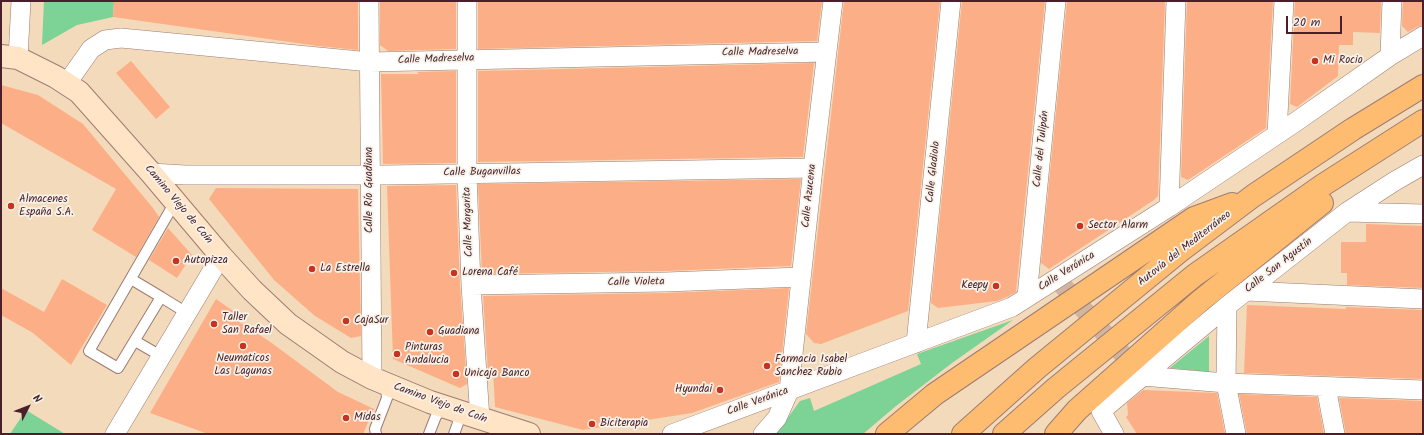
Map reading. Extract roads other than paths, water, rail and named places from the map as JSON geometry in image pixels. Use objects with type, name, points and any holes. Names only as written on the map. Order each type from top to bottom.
[{"type":"highway","name":"Autovía del Mediterráneo","points":[[963,434],[1037,368],[1180,250],[1253,196],[1353,129],[1423,86]]},
{"type":"highway","points":[[1004,434],[1056,388],[1195,275],[1323,185],[1423,121]]},
{"type":"highway","points":[[1056,434],[1077,410],[1200,301],[1423,121]]},
{"type":"highway","points":[[887,434],[935,394],[1194,218],[1253,196]]},
{"type":"street","points":[[9,57],[21,1]]},
{"type":"street","name":"Calle Río Guadiana","points":[[369,1],[370,175],[379,382]]},
{"type":"street","name":"Calle Margarita","points":[[467,1],[466,174],[471,285],[489,426]]},
{"type":"street","name":"Calle Azucena","points":[[763,434],[777,418],[789,391],[813,168],[834,1]]},
{"type":"street","name":"Calle Gladiolo","points":[[916,343],[951,1]]},
{"type":"street","name":"Calle del Tulipán","points":[[1028,297],[1056,1]]},
{"type":"street","points":[[1169,208],[1176,1]]},
{"type":"street","points":[[1277,134],[1284,1]]},
{"type":"street","points":[[1390,56],[1392,1]]},
{"type":"street","name":"Calle Verónica","points":[[672,434],[1012,307],[1169,208],[1390,56],[1423,36]]},
{"type":"street","name":"Calle Madreselva","points":[[67,83],[91,49],[105,40],[121,38],[370,62],[827,52]]},
{"type":"street","name":"Camino Viejo de Coín","points":[[9,57],[67,83],[92,104],[221,256],[252,290],[288,324],[342,362],[379,382],[450,409],[489,426],[529,434]]},
{"type":"street","name":"Calle San Agustín","points":[[1114,434],[1101,411],[1227,306],[1347,212],[1423,165]]},
{"type":"street","name":"Calle Buganvillas","points":[[151,173],[193,175],[370,175],[813,168]]},
{"type":"street","points":[[1347,212],[1423,214]]},
{"type":"street","points":[[115,434],[221,256]]},
{"type":"street","name":"Calle Violeta","points":[[471,285],[666,282],[801,277]]},
{"type":"street","points":[[1246,291],[1423,299]]},
{"type":"street","points":[[1227,306],[1226,383],[1236,434]]},
{"type":"street","points":[[1142,376],[1226,383],[1423,390]]},
{"type":"street","points":[[1326,387],[1335,434]]},
{"type":"lane","points":[[160,297],[118,368],[89,351],[175,202]]},
{"type":"lane","points":[[131,279],[187,313]]},
{"type":"lane","points":[[135,341],[161,356]]},
{"type":"lane","points":[[376,434],[374,429],[387,398],[379,382]]},
{"type":"lane","points":[[429,434],[436,416],[450,409],[458,423],[454,434]]},
{"type":"tunnel","points":[[1057,279],[1140,374]]},
{"type":"place","name":"Mi Rocio","points":[[1315,61]]},
{"type":"place","name":"Almacenes España S.A.","points":[[11,206]]},
{"type":"place","name":"Sector Alarm","points":[[1080,226]]},
{"type":"place","name":"Autopizza","points":[[176,261]]},
{"type":"place","name":"La Estrella","points":[[312,269]]},
{"type":"place","name":"Lorena Café","points":[[454,273]]},
{"type":"place","name":"Keepy","points":[[996,286]]},
{"type":"place","name":"CajaSur","points":[[346,321]]},
{"type":"place","name":"Taller San Rafael","points":[[214,324]]},
{"type":"place","name":"Guadiana","points":[[430,332]]},
{"type":"place","name":"Neumaticos Las Lagunas","points":[[243,346]]},
{"type":"place","name":"Pinturas Andalucia","points":[[397,354]]},
{"type":"place","name":"Farmacia Isabel Sanchez Rubio","points":[[767,366]]},
{"type":"place","name":"Unicaja Banco","points":[[456,374]]},
{"type":"place","name":"Hyundai","points":[[720,390]]},
{"type":"place","name":"Midas","points":[[346,418]]},
{"type":"place","name":"Biciterapia","points":[[592,424]]}]
